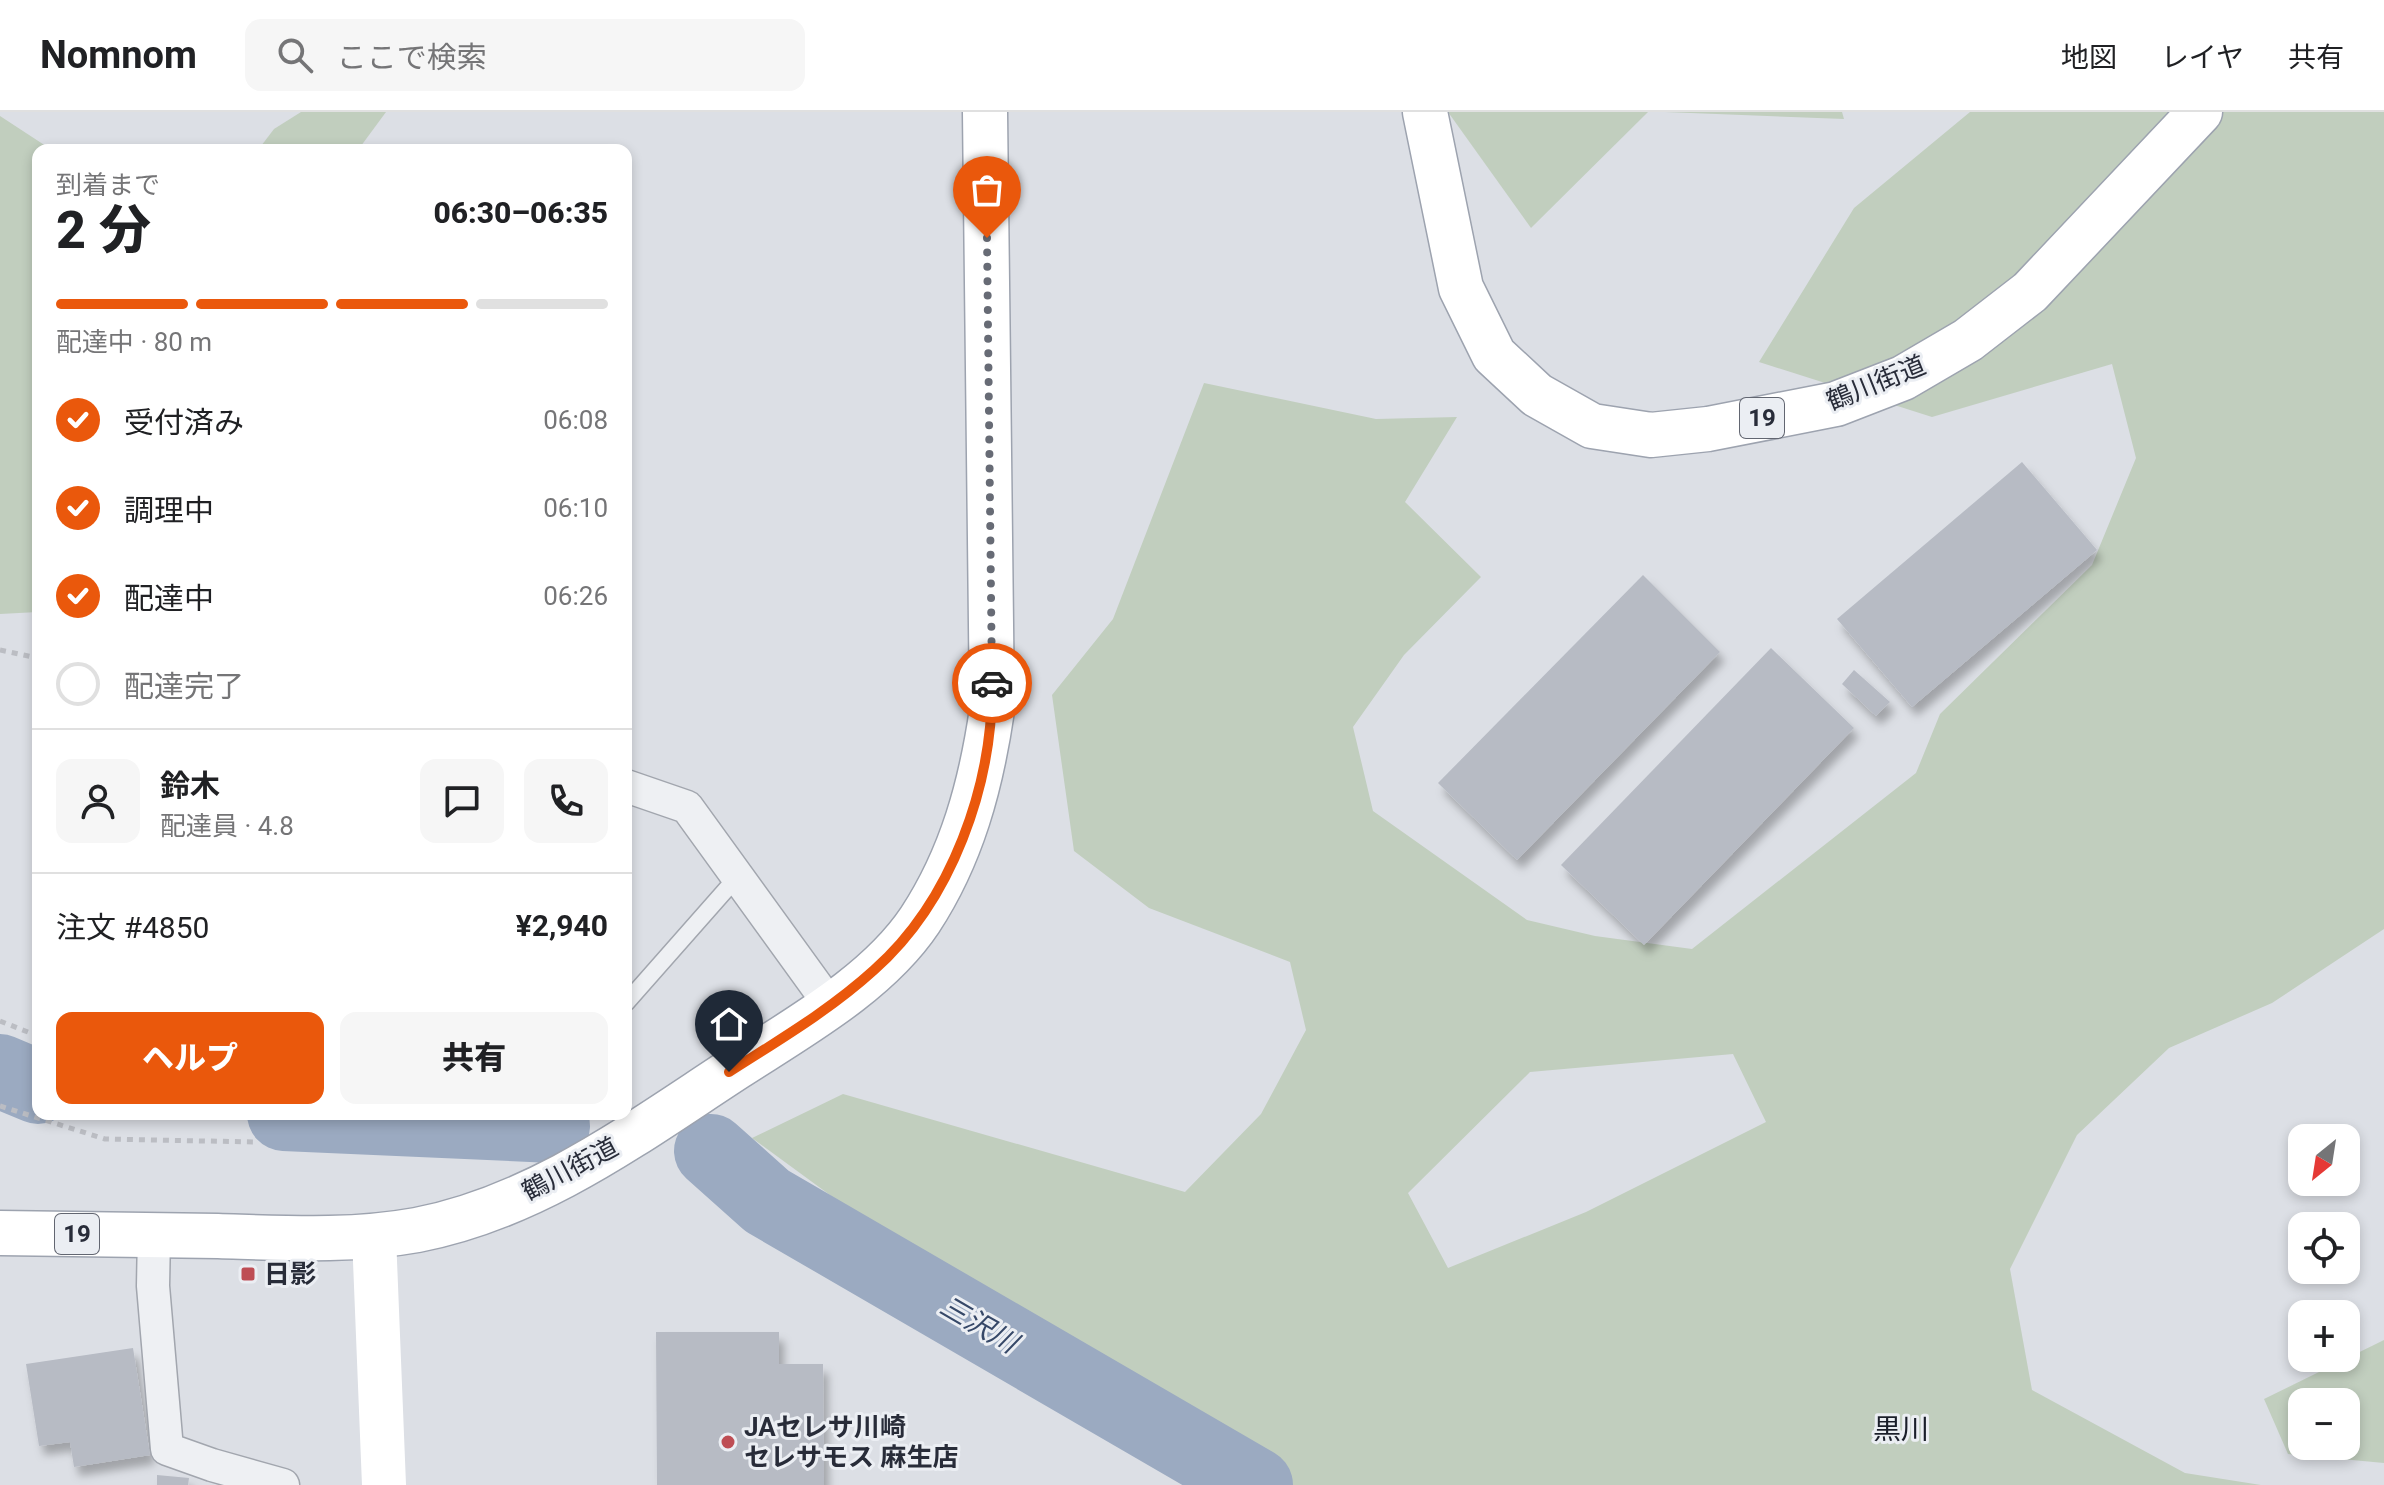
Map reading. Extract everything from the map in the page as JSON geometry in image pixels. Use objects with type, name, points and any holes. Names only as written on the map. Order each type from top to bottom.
[{"type":"main road","name":"鶴川街道","points":[[0,1233],[332,1239],[419,1229],[481,1212],[537,1190],[602,1155],[831,1006],[877,968],[919,922],[949,869],[971,814],[985,758],[992,710],[985,112]]},
{"type":"main road","name":"鶴川街道","points":[[1425,112],[1461,288],[1494,355],[1537,395],[1592,426],[1651,435],[1708,429],[1836,404],[1903,378],[1968,340],[2030,292],[2200,112]]},
{"type":"main road","points":[[374,1236],[384,1485]]},
{"type":"street","points":[[632,788],[687,807],[831,1006]]},
{"type":"street","points":[[154,1235],[153,1286],[167,1449],[283,1485]]},
{"type":"lane","points":[[632,996],[738,876]]},
{"type":"path","points":[[0,650],[32,657]]},
{"type":"path","points":[[0,1021],[32,1034]]},
{"type":"path","points":[[0,1106],[32,1116]]},
{"type":"path","points":[[45,1120],[105,1139],[255,1142]]},
{"type":"green space","points":[[301,112],[386,112],[362,144],[263,144],[274,129]]},
{"type":"green space","points":[[1448,112],[1648,112],[1531,228]]},
{"type":"green space","points":[[1665,112],[1842,112],[1844,119]]},
{"type":"green space","points":[[1970,112],[2384,112],[2384,929],[2272,1003],[2169,1048],[2077,1135],[2010,1269],[2032,1390],[2185,1473],[2261,1485],[1226,1485],[752,1138],[843,1094],[1185,1192],[1261,1114],[1306,1030],[1290,962],[1149,908],[1074,851],[1052,695],[1113,619],[1204,383],[1376,419],[1457,417],[1405,502],[1481,577],[1404,655],[1353,727],[1373,811],[1527,920],[1595,936],[1692,949],[1916,773],[1940,714],[2092,565],[2136,458],[2112,364],[1932,417],[1759,362],[1854,208]],"holes":[[[1733,1054],[1766,1122],[1586,1212],[1448,1268],[1408,1193],[1530,1072]]]},
{"type":"green space","points":[[0,116],[43,144],[32,144],[32,612],[0,614]]},
{"type":"green space","points":[[2384,1340],[2384,1463],[2352,1460],[2360,1460],[2360,1388],[2288,1388],[2288,1454],[2264,1399],[2319,1372],[2360,1372],[2360,1352]]},
{"type":"building","points":[[2022,462],[2097,550],[1912,707],[1837,619]]},
{"type":"building","points":[[1643,575],[1720,652],[1517,860],[1438,783]]},
{"type":"building","points":[[1771,648],[1854,728],[1644,945],[1561,865]]},
{"type":"building","points":[[1854,670],[1890,702],[1876,716],[1842,684]]},
{"type":"building","points":[[656,1332],[779,1332],[779,1364],[823,1364],[824,1485],[657,1485]]},
{"type":"building","points":[[133,1348],[150,1455],[74,1467],[70,1442],[39,1446],[26,1364]]},
{"type":"building","points":[[157,1475],[189,1478],[188,1485],[157,1485]]},
{"type":"waterway","name":"三沢川","points":[[0,1071],[32,1084]]},
{"type":"waterway","name":"三沢川","points":[[418,1120],[553,1126]]},
{"type":"waterway","name":"三沢川","points":[[711,1151],[767,1201],[1256,1485]]},
{"type":"way so far","points":[[987,238],[992,683]]},
{"type":"place","name":"日影","points":[[248,1274]]},
{"type":"place","name":"JAセレサ川崎 セレサモス 麻生店","points":[[728,1442]]},
{"type":"district","name":"黒川","points":[[1901,1429]]},
{"type":"route","points":[[729,1072],[831,1006],[877,968],[919,922],[949,869],[971,814],[985,758],[992,710],[992,683]]}]
